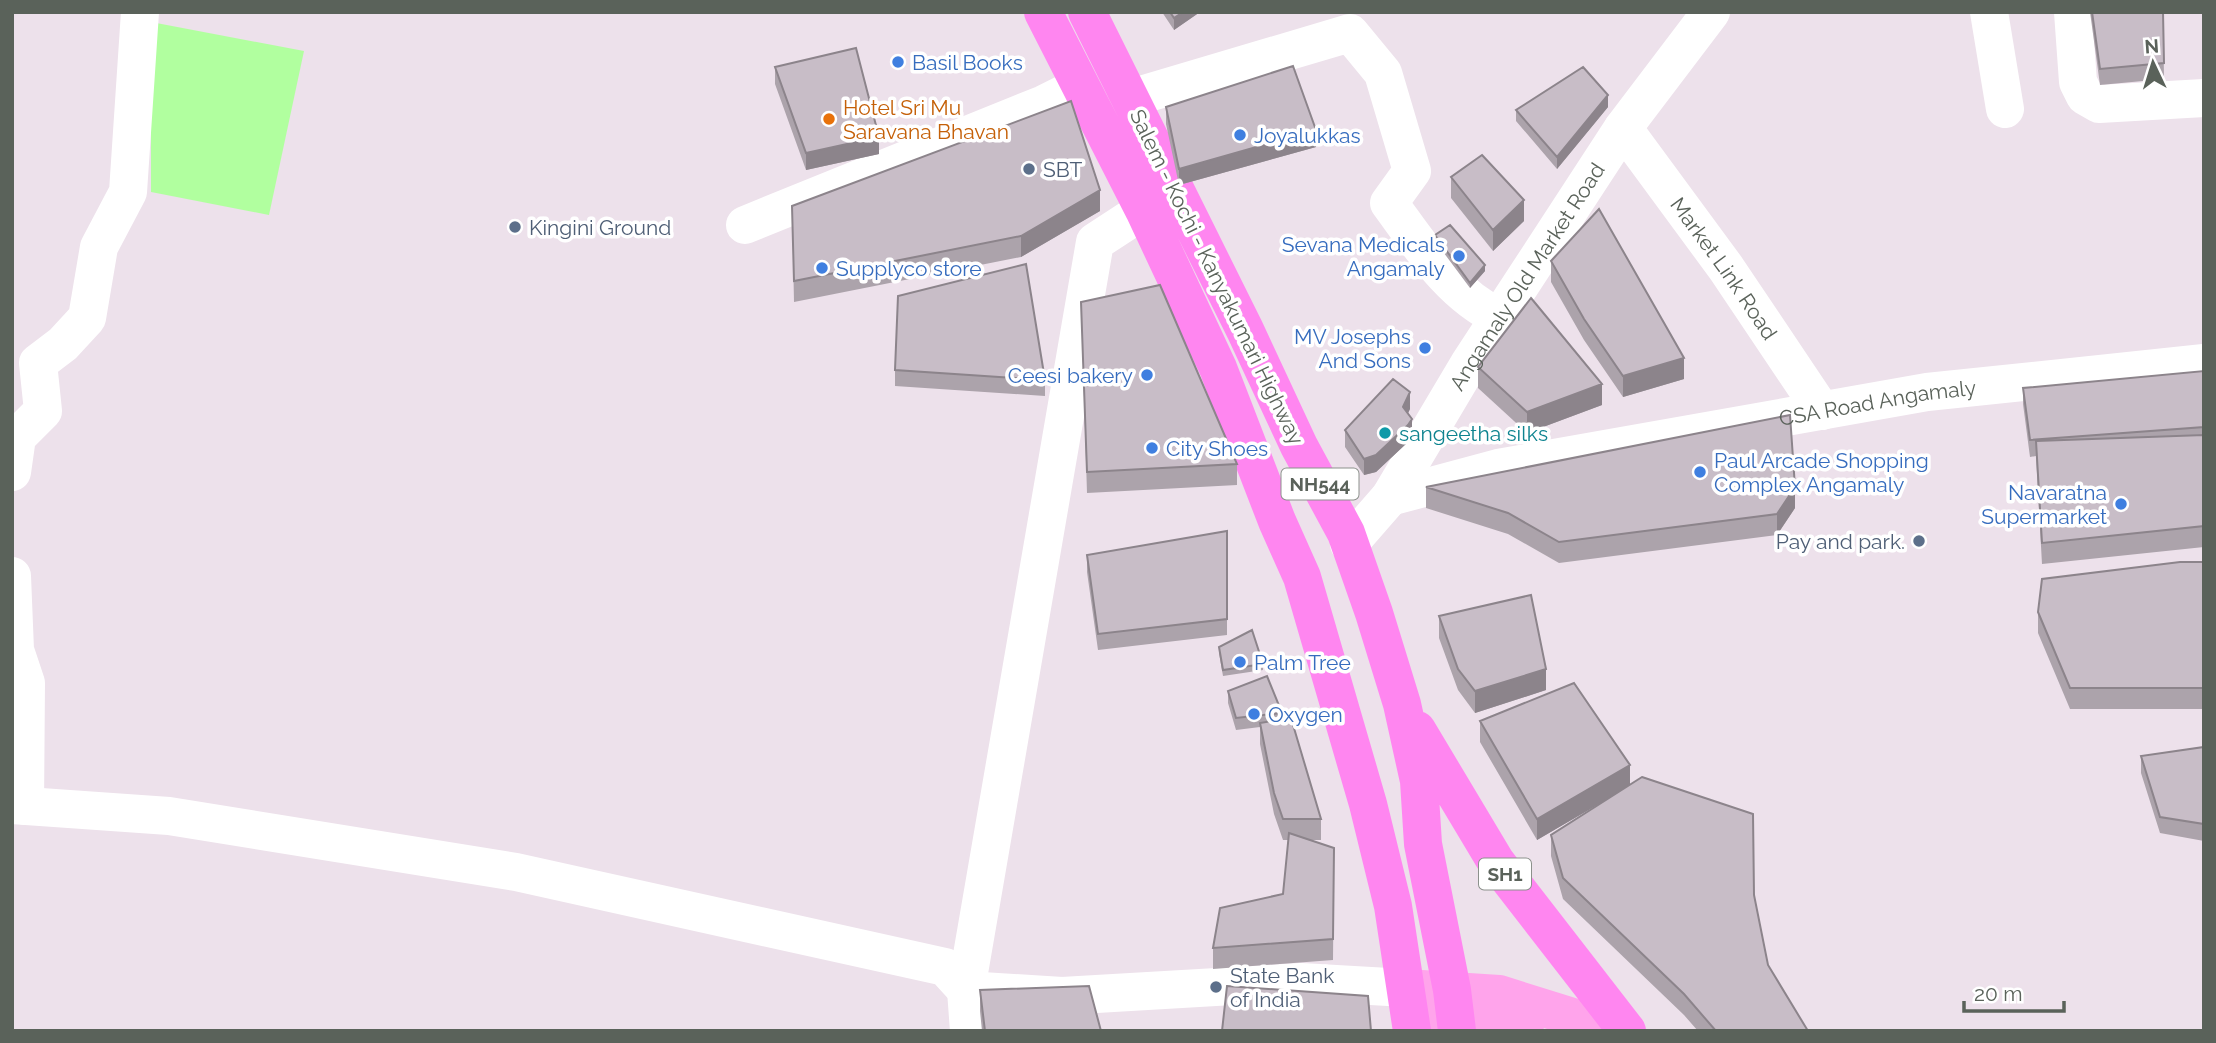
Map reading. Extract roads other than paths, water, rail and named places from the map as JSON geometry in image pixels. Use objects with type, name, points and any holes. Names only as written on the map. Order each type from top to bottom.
[{"type":"highway","name":"Salem - Kochi - Kanyakumari Highway","points":[[1043,12],[1144,210],[1218,368],[1277,521],[1302,577],[1368,804],[1393,906],[1410,1011]]},
{"type":"highway","name":"Salem - Kochi - Kanyakumari Highway","points":[[1087,12],[1245,330],[1299,446],[1346,533],[1402,704],[1419,781],[1423,844],[1455,1012]]},
{"type":"highway","name":"SH1","points":[[1402,704],[1496,862],[1627,1031]]},
{"type":"main road","points":[[1455,1012],[1499,993],[1598,1025],[1606,1031]]},
{"type":"main road","points":[[1410,1011],[1455,1012],[1499,1020],[1525,1031]]},
{"type":"street","points":[[12,471],[17,437],[43,411],[38,363],[63,344],[87,318],[99,247],[128,192],[140,12]]},
{"type":"street","name":"Angamaly Old Market Road","points":[[1349,544],[1390,497],[1499,317],[1623,128],[1712,12]]},
{"type":"street","points":[[1989,12],[2005,108]]},
{"type":"street","points":[[2073,12],[2078,82],[2085,96],[2099,104],[2204,98]]},
{"type":"street","points":[[1131,98],[1350,33],[1383,73],[1412,171],[1389,203],[1438,270],[1486,311],[1499,317]]},
{"type":"street","points":[[745,225],[1044,104],[1080,86]]},
{"type":"street","name":"Market Link Road","points":[[1623,128],[1726,268],[1822,411]]},
{"type":"street","points":[[969,1031],[965,990],[1095,242],[1144,210]]},
{"type":"street","name":"CSA Road Angamaly","points":[[1390,497],[1498,468],[1927,392],[2204,363]]},
{"type":"street","points":[[12,576],[15,649],[26,682],[19,806],[169,816],[516,872],[945,967],[965,990],[1062,996],[1301,982],[1410,1011]]},
{"type":"place","name":"Basil Books","points":[[898,62]]},
{"type":"place","name":"Hotel Sri Mu Saravana Bhavan","points":[[829,119]]},
{"type":"place","name":"Joyalukkas","points":[[1240,135]]},
{"type":"place","name":"SBT","points":[[1029,169]]},
{"type":"place","name":"Kingini Ground","points":[[515,227]]},
{"type":"place","name":"Sevana Medicals Angamaly","points":[[1459,256]]},
{"type":"place","name":"Supplyco store","points":[[822,268]]},
{"type":"place","name":"MV Josephs And Sons","points":[[1425,348]]},
{"type":"place","name":"Ceesi bakery","points":[[1147,375]]},
{"type":"place","name":"sangeetha silks","points":[[1385,433]]},
{"type":"place","name":"City Shoes","points":[[1152,448]]},
{"type":"place","name":"Paul Arcade Shopping Complex Angamaly","points":[[1700,472]]},
{"type":"place","name":"Navaratna Supermarket","points":[[2121,504]]},
{"type":"place","name":"Pay and park.","points":[[1919,541]]},
{"type":"place","name":"Palm Tree","points":[[1240,662]]},
{"type":"place","name":"Oxygen","points":[[1254,714]]},
{"type":"place","name":"State Bank of India","points":[[1216,987]]}]
